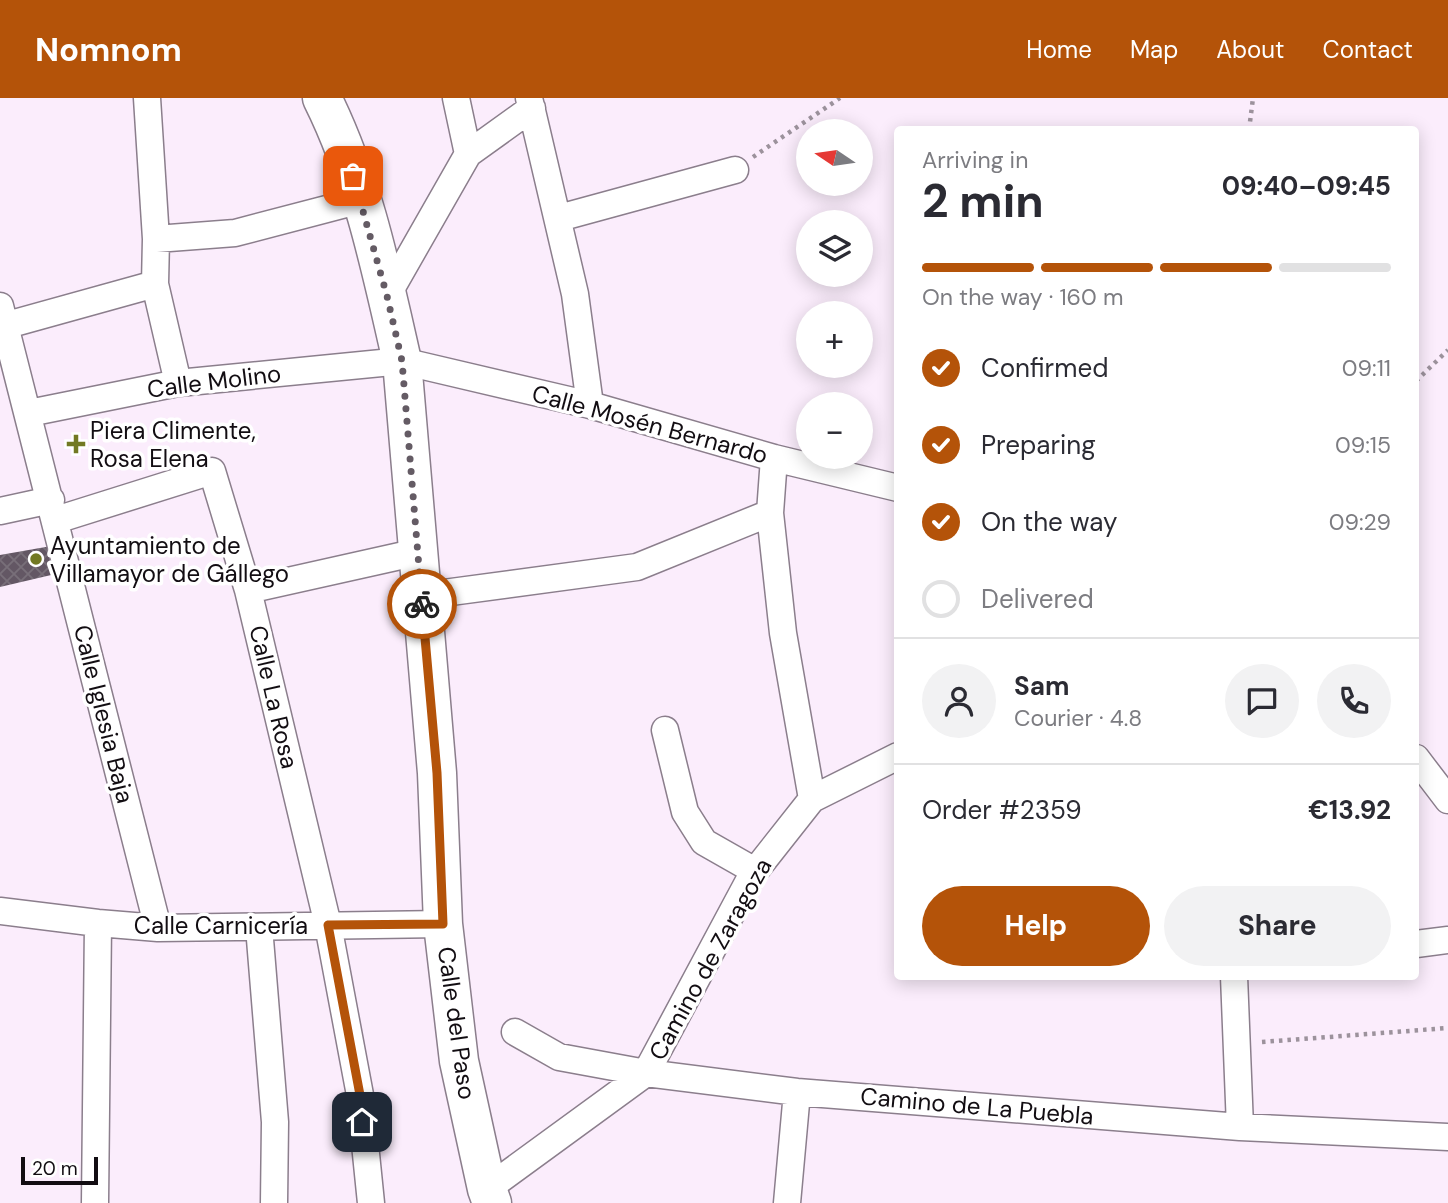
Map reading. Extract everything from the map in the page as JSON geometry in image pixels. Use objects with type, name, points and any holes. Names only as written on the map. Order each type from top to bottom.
[{"type":"main road","name":"Calle del Paso","points":[[322,98],[337,127],[361,200],[402,361],[437,773],[443,924],[459,1061],[490,1196]]},
{"type":"street","points":[[147,98],[156,239],[155,284],[178,383]]},
{"type":"street","points":[[456,98],[468,154]]},
{"type":"street","points":[[387,296],[468,154],[531,103],[575,294],[590,405]]},
{"type":"street","points":[[559,218],[735,170]]},
{"type":"street","points":[[156,239],[235,233],[361,200]]},
{"type":"street","points":[[2,320],[155,284]]},
{"type":"street","name":"Calle Iglesia Baja","points":[[2,320],[29,412],[158,928]]},
{"type":"street","name":"Calle Mosén Bernardo","points":[[402,361],[590,405],[774,458],[894,487]]},
{"type":"street","name":"Calle Molino","points":[[29,412],[178,383],[402,361]]},
{"type":"street","points":[[774,458],[770,513],[783,633],[812,799]]},
{"type":"street","name":"Calle La Rosa","points":[[53,510],[212,471],[248,590],[328,925],[360,1095],[371,1203]]},
{"type":"street","points":[[0,511],[53,510]]},
{"type":"street","points":[[421,596],[637,567],[770,513]]},
{"type":"street","points":[[248,590],[418,552]]},
{"type":"street","points":[[665,730],[685,812],[704,842],[755,871]]},
{"type":"street","name":"Camino de Zaragoza","points":[[490,1196],[646,1073],[755,871],[812,799],[894,758]]},
{"type":"street","points":[[1419,762],[1448,800]]},
{"type":"street","name":"Calle Carnicería","points":[[0,911],[158,928],[443,924]]},
{"type":"street","points":[[95,1203],[98,923]]},
{"type":"street","points":[[259,926],[275,1122],[274,1203]]},
{"type":"street","points":[[1419,944],[1448,940]]},
{"type":"street","points":[[1234,980],[1240,1127]]},
{"type":"street","name":"Camino de La Puebla","points":[[515,1032],[559,1057],[646,1073],[797,1092],[1240,1127],[1448,1137]]},
{"type":"street","points":[[787,1203],[797,1092]]},
{"type":"path","points":[[735,170],[840,98]]},
{"type":"path","points":[[1250,126],[1253,98]]},
{"type":"path","points":[[1419,378],[1448,351]]},
{"type":"path","points":[[1237,1044],[1448,1028]]},
{"type":"building","points":[[57,545],[64,572],[0,587],[0,555]]},
{"type":"way so far","points":[[353,176],[387,296],[402,361],[422,604]]},
{"type":"place","name":"Piera Climente, Rosa Elena","points":[[76,444]]},
{"type":"place","name":"Ayuntamiento de Villamayor de Gállego","points":[[36,559]]},
{"type":"route","points":[[362,1122],[360,1095],[328,925],[443,924],[437,773],[422,604]]}]
